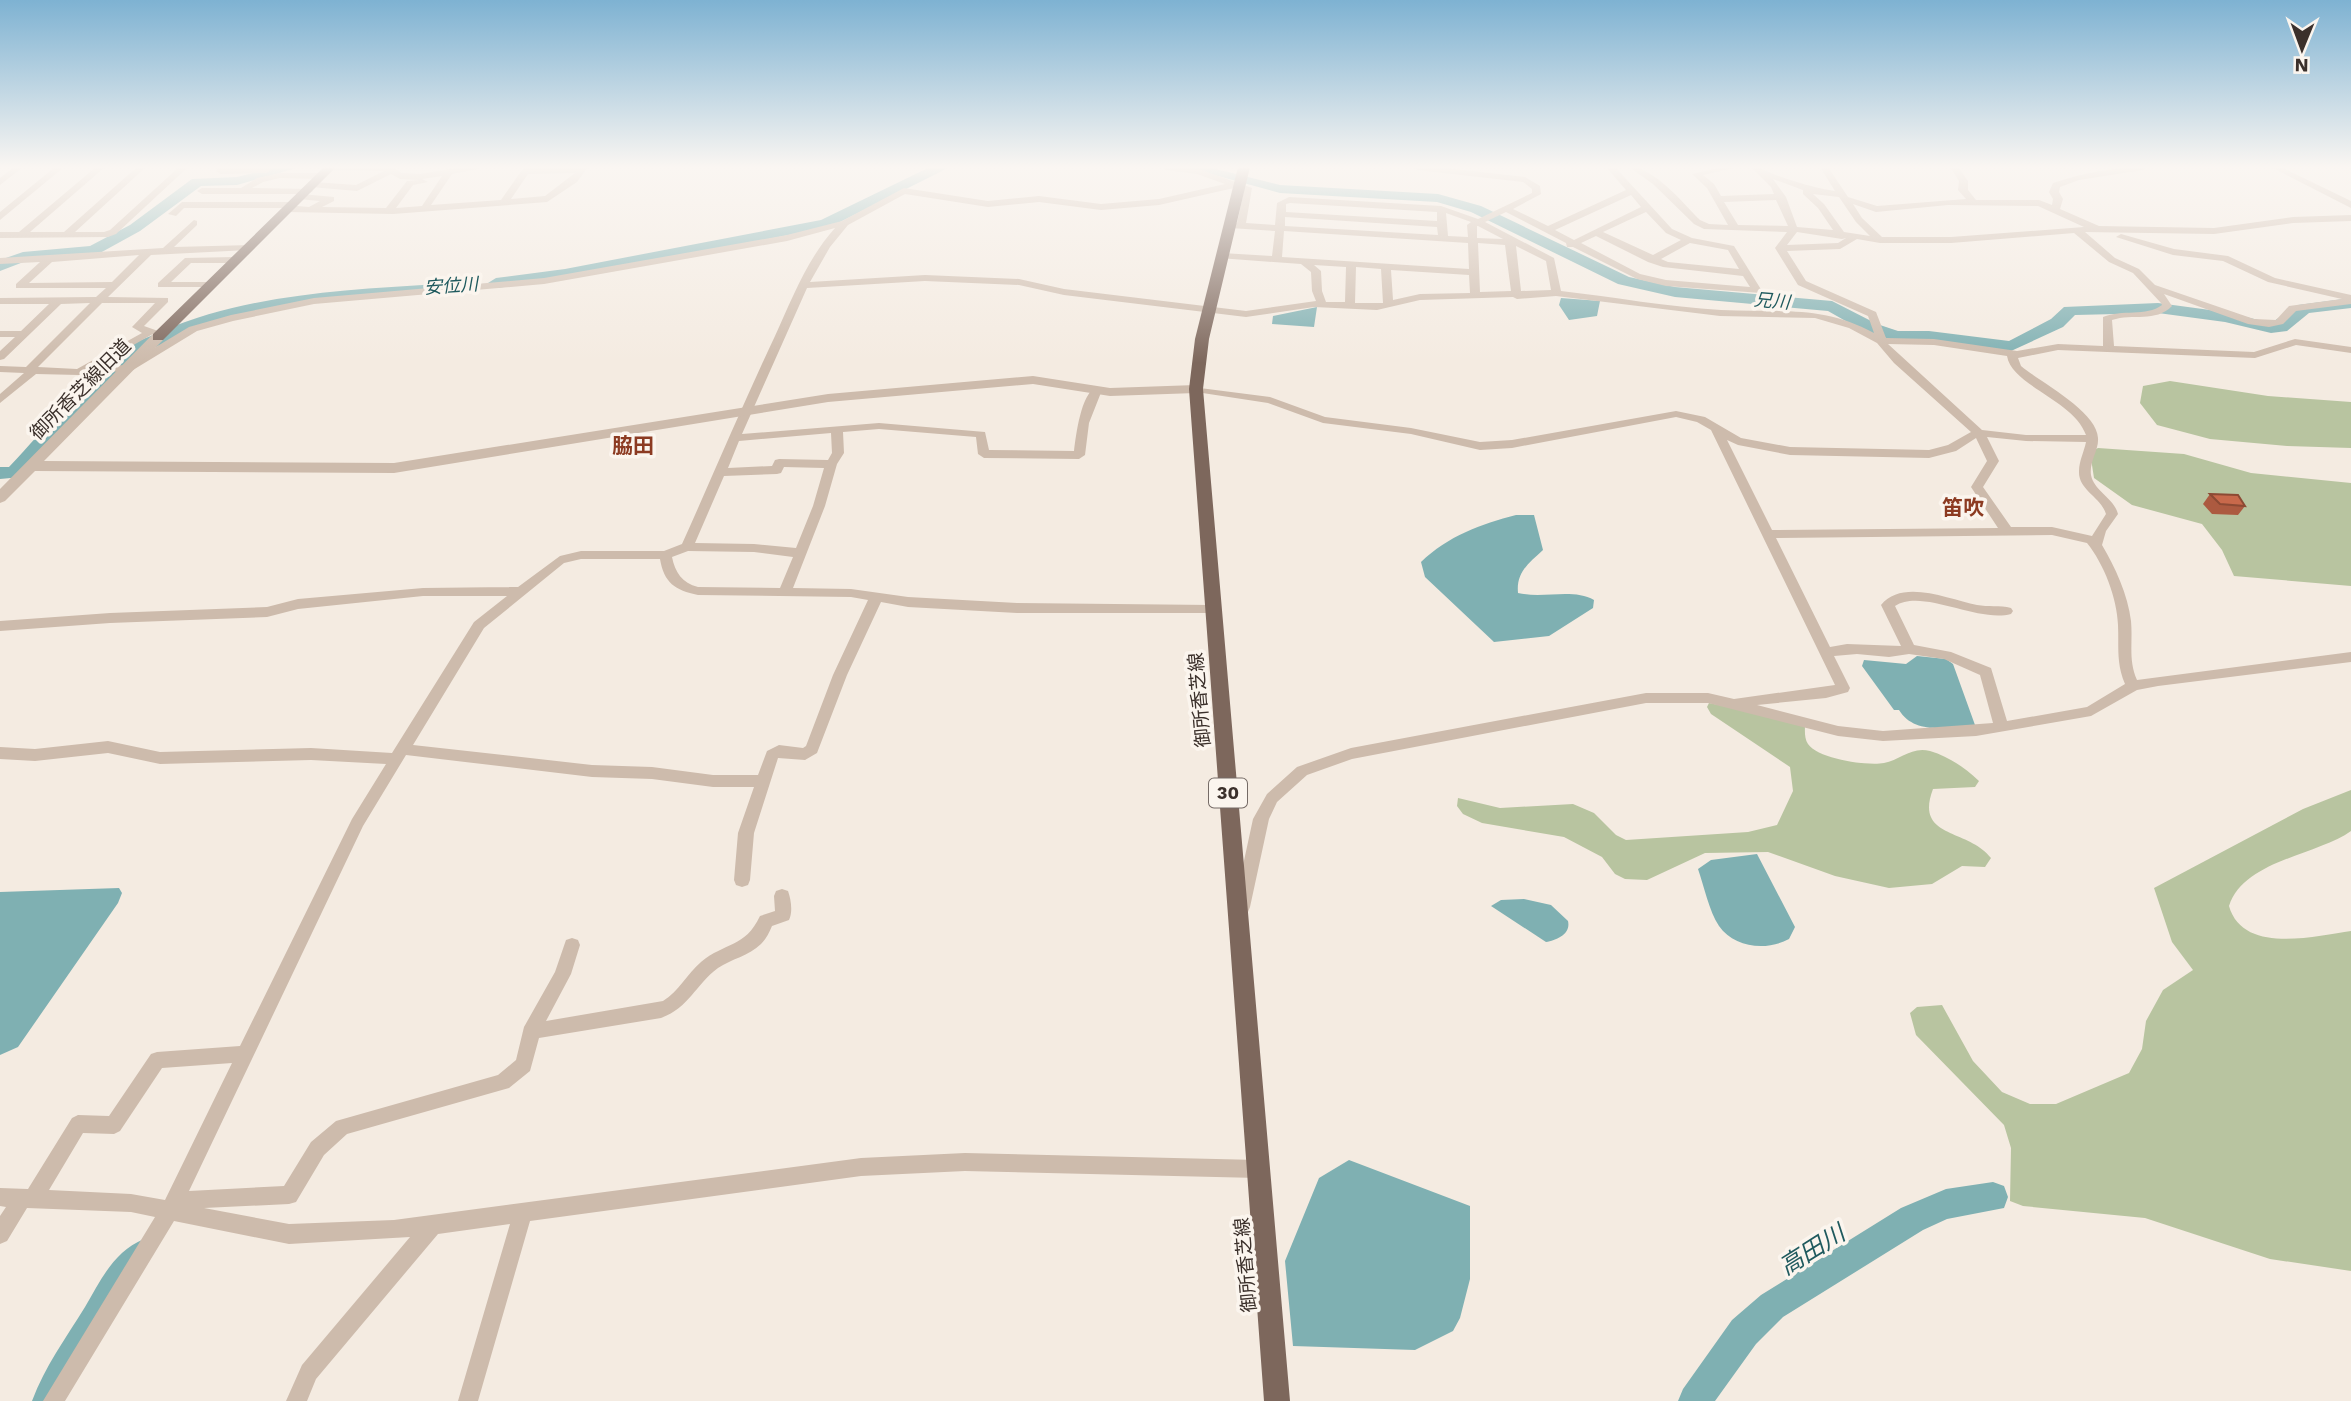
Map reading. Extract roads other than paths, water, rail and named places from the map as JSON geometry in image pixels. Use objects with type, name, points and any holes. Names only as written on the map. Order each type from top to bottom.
[{"type":"main road","points":[[154,335],[174,332],[210,285],[263,232]]},
{"type":"main road","name":"御所香芝線","points":[[1232,232],[1222,256],[1202,339],[1196,389],[1277,1401]]},
{"type":"street","points":[[21,235],[24,232]]},
{"type":"street","points":[[0,235],[107,232]]},
{"type":"street","points":[[167,249],[187,232]]},
{"type":"street","points":[[0,369],[79,372],[126,368],[174,332],[314,301],[544,281],[804,232]]},
{"type":"street","points":[[687,547],[745,410],[804,285],[839,232]]},
{"type":"street","points":[[1277,261],[1279,232]]},
{"type":"street","points":[[1322,232],[1514,243]]},
{"type":"street","points":[[1443,232],[1443,239]]},
{"type":"street","points":[[1470,232],[1475,297]]},
{"type":"street","points":[[1497,232],[1550,260],[1556,293]]},
{"type":"street","points":[[1547,232],[1622,271],[1666,283],[1757,291],[1731,248],[1689,240],[1674,232]]},
{"type":"street","points":[[1570,244],[1594,232]]},
{"type":"street","points":[[1596,232],[1651,260],[1677,268],[1747,273]]},
{"type":"street","points":[[1780,248],[1792,232]]},
{"type":"street","points":[[1813,232],[1880,240],[1951,240],[2058,232]]},
{"type":"street","points":[[1839,232],[1842,236]]},
{"type":"street","points":[[1872,232],[1880,240]]},
{"type":"street","points":[[2079,232],[2107,256],[2136,271],[2152,286],[2165,309],[2111,316],[2105,322],[2109,349]]},
{"type":"street","points":[[2109,232],[2173,252],[2225,258],[2273,280],[2351,299]]},
{"type":"street","points":[[1780,248],[1840,246],[1853,238]]},
{"type":"street","points":[[1651,260],[1689,240]]},
{"type":"street","points":[[1514,243],[1517,296]]},
{"type":"street","points":[[1,264],[167,249],[248,247]]},
{"type":"street","points":[[1780,248],[1802,284],[1872,314],[1878,325],[1880,339]]},
{"type":"street","points":[[0,400],[148,252]]},
{"type":"street","points":[[1222,256],[1474,272]]},
{"type":"street","points":[[49,259],[20,285],[114,285]]},
{"type":"street","points":[[210,285],[162,285],[188,260],[235,260]]},
{"type":"street","points":[[1304,263],[1316,271],[1317,291],[1322,303]]},
{"type":"street","points":[[1350,306],[1351,265]]},
{"type":"street","points":[[1387,267],[1388,305]]},
{"type":"street","points":[[804,285],[925,278],[1019,282],[1064,292],[1210,311],[1257,313],[1322,303],[1350,306],[1388,305],[1420,297],[1556,293],[1720,313],[1816,315],[1853,326],[1880,339],[1988,444],[1993,461],[1976,487],[2007,531]]},
{"type":"street","points":[[2152,286],[2252,322],[2269,324],[2279,322],[2293,307],[2351,299]]},
{"type":"street","points":[[0,302],[164,300],[137,327],[154,335]]},
{"type":"street","points":[[0,357],[58,301]]},
{"type":"street","points":[[0,334],[24,334]]},
{"type":"street","points":[[79,372],[154,335]]},
{"type":"street","name":"御所香芝線旧道","points":[[0,498],[126,368],[142,355],[154,335]]},
{"type":"street","points":[[1880,339],[1934,342],[2017,354]]},
{"type":"street","points":[[2133,686],[2121,657],[2124,616],[2096,544],[2100,530],[2112,514],[2107,501],[2089,483],[2084,472],[2093,439],[2090,428],[2081,416],[2016,367],[2012,357],[2045,347],[2255,355],[2269,353],[2286,343],[2304,342],[2351,351]]},
{"type":"street","points":[[32,466],[394,468],[828,398],[1033,380],[1096,390],[1196,389],[1270,400],[1323,420],[1411,431],[1480,446],[1512,444],[1676,414],[1701,419],[1738,441],[1771,449],[1899,456],[1942,452],[1977,433],[2035,439],[2093,439]]},
{"type":"street","points":[[733,438],[879,426],[981,434],[984,454],[1079,455],[1083,423],[1096,390]]},
{"type":"street","points":[[786,590],[819,506],[831,464],[838,453],[837,429]]},
{"type":"street","points":[[1717,429],[1843,688],[1826,693],[1760,698],[1736,703]]},
{"type":"street","points":[[721,472],[777,470],[779,463],[831,464]]},
{"type":"street","points":[[1767,534],[2007,531],[2070,534],[2096,544]]},
{"type":"street","points":[[53,1401],[169,1212],[344,846],[479,625],[560,560],[570,557],[665,555],[687,547],[754,548],[799,553]]},
{"type":"street","points":[[665,555],[669,575],[686,588],[710,592],[786,590],[851,593],[876,598],[1017,608],[1212,610]]},
{"type":"street","points":[[0,626],[110,618],[267,612],[298,604],[422,592],[519,591]]},
{"type":"street","points":[[742,880],[746,833],[772,755],[779,751],[805,754],[812,749],[840,675],[876,598]]},
{"type":"street","points":[[1909,649],[1890,612],[1888,604],[1891,600],[1913,598],[1942,601],[1992,615],[2006,611]]},
{"type":"street","points":[[1826,653],[1841,647],[1897,653],[1909,649],[1946,655],[1986,672],[2002,728]]},
{"type":"street","points":[[1239,919],[1261,819],[1272,798],[1286,783],[1327,760],[1646,698],[1675,696],[1736,703],[1861,735],[1949,734],[2002,728],[2091,711],[2133,686],[2223,671],[2351,657]]},
{"type":"street","points":[[0,753],[35,755],[108,747],[160,758],[398,754],[592,771],[652,773],[713,781],[764,781]]},
{"type":"street","points":[[532,1031],[662,1010],[677,1003],[703,970],[751,944],[759,938],[766,922],[783,915],[782,896]]},
{"type":"street","points":[[169,1212],[193,1199],[289,1195],[314,1152],[327,1136],[360,1120],[503,1082],[524,1065],[532,1031],[563,974],[572,945]]},
{"type":"street","points":[[0,1234],[78,1124],[114,1125],[157,1060],[245,1054]]},
{"type":"street","points":[[0,1197],[131,1203],[289,1234],[356,1233],[872,1166],[965,1162],[1258,1169]]},
{"type":"street","points":[[468,1401],[523,1212]]},
{"type":"street","points":[[296,1401],[309,1372],[433,1224]]},
{"type":"water","points":[[1561,298],[1600,301],[1597,316],[1569,320],[1559,305]]},
{"type":"water","points":[[1317,307],[1314,327],[1272,324],[1273,316]]},
{"type":"water","points":[[1516,515],[1534,515],[1543,550],[1521,574],[1518,593],[1586,596],[1594,600],[1593,608],[1549,636],[1494,642],[1425,577],[1421,562],[1442,545],[1466,532]]},
{"type":"water","points":[[1917,656],[1946,659],[1953,664],[1975,725],[1934,728],[1914,724],[1899,710],[1894,710],[1862,666],[1864,660],[1906,664]]},
{"type":"water","points":[[1757,854],[1795,927],[1789,939],[1761,946],[1733,939],[1719,926],[1698,869],[1711,860]]},
{"type":"water","points":[[119,888],[122,893],[118,903],[18,1047],[0,1055],[0,892]]},
{"type":"water","points":[[1524,899],[1551,905],[1568,921],[1565,933],[1546,942],[1491,906],[1501,900]]},
{"type":"water","points":[[1349,1160],[1470,1206],[1470,1279],[1460,1318],[1453,1331],[1415,1350],[1293,1346],[1285,1261],[1319,1178]]},
{"type":"water","points":[[144,1239],[44,1401],[32,1401],[49,1364],[109,1268],[124,1251]]},
{"type":"waterway","points":[[0,266],[23,257],[94,250],[127,232]]},
{"type":"waterway","name":"安位川","points":[[496,283],[565,274],[781,232]]},
{"type":"waterway","name":"兄川","points":[[1524,232],[1624,281],[1675,292],[1832,306],[1871,328],[1897,336],[1929,336],[2011,346],[2057,323],[2070,311],[2158,308],[2225,317],[2271,328],[2281,327],[2304,309],[2351,303]]},
{"type":"waterway","name":"安位川","points":[[0,473],[14,473],[96,386],[136,349],[189,326],[253,308],[317,296],[438,289]]},
{"type":"waterway","name":"高田川","points":[[1695,1401],[1744,1332],[1772,1306],[1912,1219],[1946,1204],[1993,1197]]},
{"type":"district","name":"脇田","points":[[633,446]]},
{"type":"district","name":"笛吹","points":[[1963,508]]}]
